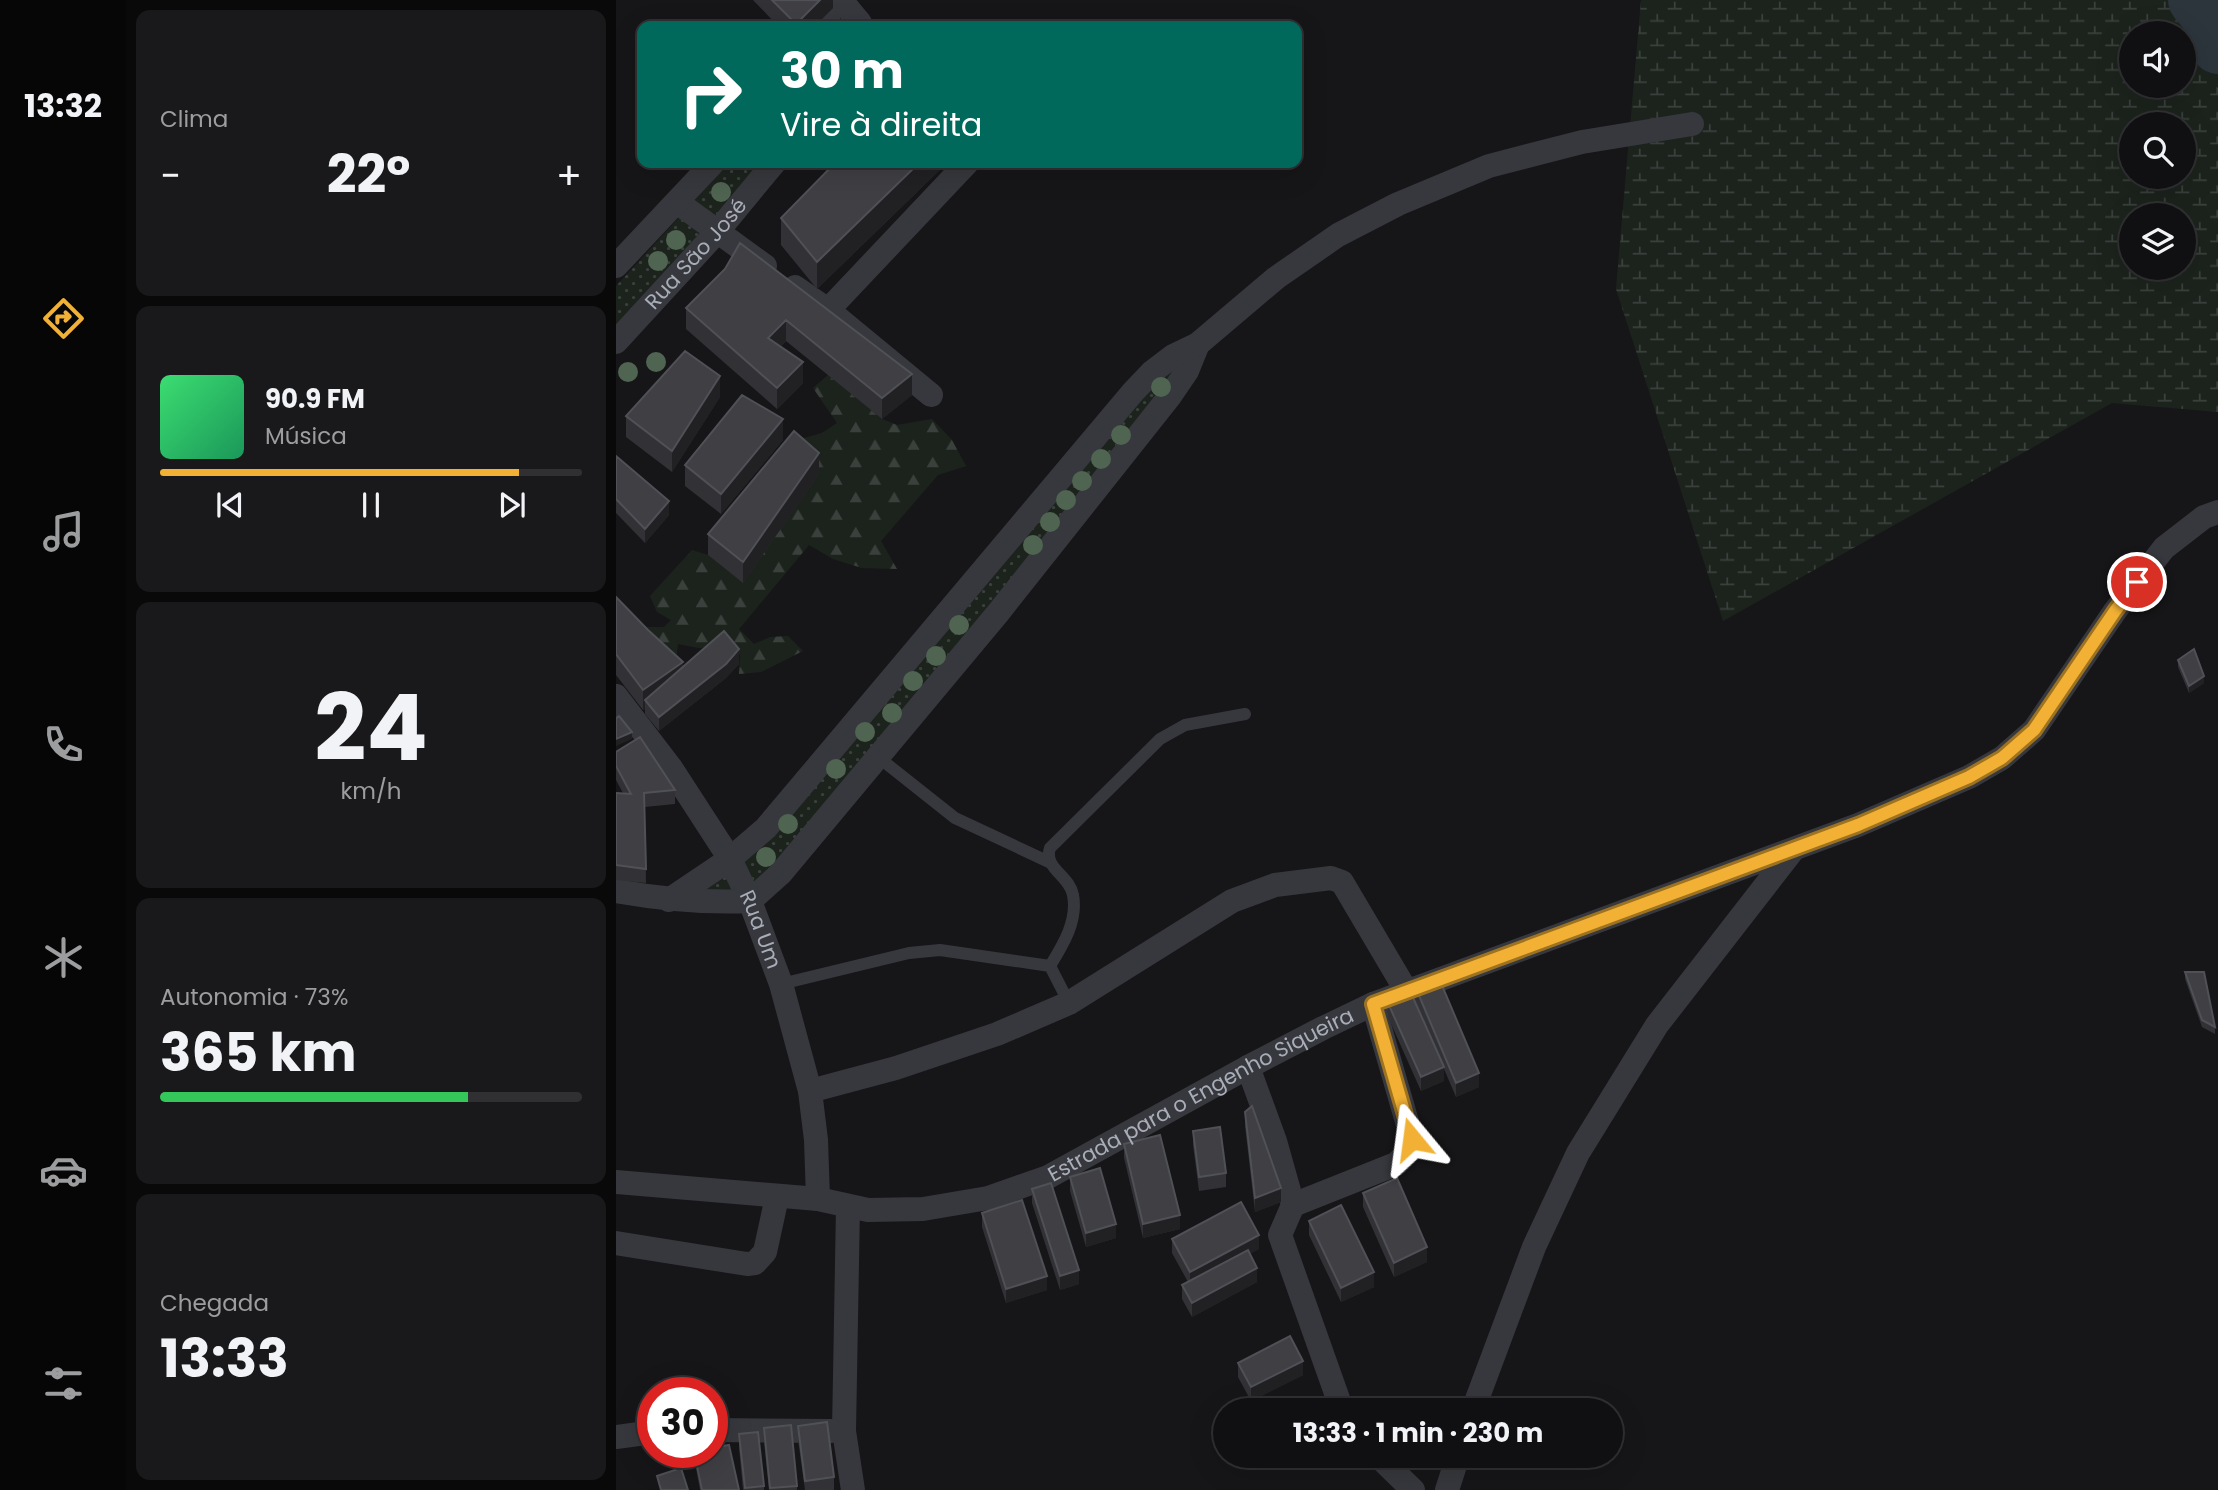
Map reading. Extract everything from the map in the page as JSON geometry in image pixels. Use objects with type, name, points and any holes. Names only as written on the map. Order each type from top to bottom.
[{"type":"street","points":[[826,21],[839,0],[861,16]]},
{"type":"street","points":[[669,900],[730,859],[766,828],[1152,372],[1173,356],[1198,344],[1276,278],[1338,235],[1398,204],[1489,166],[1582,142],[1692,124]]},
{"type":"street","points":[[616,266],[708,168]]},
{"type":"street","name":"Rua São José","points":[[616,342],[717,232],[770,168]]},
{"type":"street","points":[[828,310],[962,168]]},
{"type":"street","points":[[677,202],[828,310],[932,395]]},
{"type":"street","points":[[616,891],[669,900],[715,903],[750,901],[781,873],[998,613],[1170,396],[1187,371],[1198,344]]},
{"type":"street","name":"Estrada para o Engenho Siqueira","points":[[616,1182],[818,1199],[868,1210],[923,1209],[988,1198],[1048,1177],[1248,1067],[1373,1004],[1858,825],[1944,788],[2002,758],[2034,730],[2115,611],[2164,548],[2204,517],[2218,512]]},
{"type":"street","points":[[969,586],[998,613]]},
{"type":"street","name":"Rua Um","points":[[616,696],[671,768],[730,859],[750,901],[781,984],[810,1091],[817,1140],[818,1199]]},
{"type":"street","points":[[1477,1398],[1534,1247],[1578,1153],[1657,1025],[1794,849]]},
{"type":"street","points":[[810,1091],[909,1064],[997,1034],[1069,1003],[1232,901],[1275,886],[1331,878],[1342,882],[1407,992]]},
{"type":"street","points":[[1293,1205],[1396,1164],[1407,1153],[1412,1139],[1373,1004]]},
{"type":"street","points":[[1248,1067],[1275,1140],[1293,1205],[1280,1236],[1338,1398]]},
{"type":"street","points":[[616,1243],[747,1264],[755,1263],[765,1252],[777,1197]]},
{"type":"street","points":[[848,1207],[844,1431],[853,1490]]},
{"type":"street","points":[[728,1430],[844,1431]]},
{"type":"street","points":[[616,1437],[637,1434]]},
{"type":"street","points":[[1390,1468],[1413,1490]]},
{"type":"street","points":[[1447,1490],[1454,1468]]},
{"type":"lane","points":[[1049,862],[1050,848],[1160,739],[1185,725],[1245,715]]},
{"type":"lane","points":[[878,757],[954,818],[1049,862],[1069,885],[1073,895],[1073,919],[1068,936],[1050,967]]},
{"type":"lane","points":[[781,984],[909,953],[940,950],[1050,967]]},
{"type":"lane","points":[[1050,967],[1069,1003]]},
{"type":"green space","points":[[1641,0],[2218,0],[2218,412],[2112,403],[1723,621],[1616,289]]},
{"type":"green space","points":[[724,168],[766,168],[616,338],[616,286]]},
{"type":"green space","points":[[1157,369],[1187,371],[750,901],[669,900],[730,859]]},
{"type":"green space","points":[[828,375],[882,419],[897,425],[932,419],[952,440],[966,466],[938,475],[881,541],[897,569],[862,568],[833,559],[809,545],[739,629],[754,644],[770,637],[788,636],[803,651],[761,672],[739,674],[740,655],[724,646],[699,648],[678,644],[675,668],[648,651],[645,627],[664,627],[671,620],[657,612],[650,596],[692,550],[708,555],[742,582],[797,440],[822,433],[837,423],[813,388]]},
{"type":"building","points":[[772,0],[820,0],[799,21],[793,21]]},
{"type":"building","points":[[830,168],[914,168],[817,262],[781,218]]},
{"type":"building","points":[[740,243],[912,374],[882,398],[786,320],[768,338],[803,362],[777,388],[686,308],[725,269]]},
{"type":"building","points":[[685,351],[720,376],[672,451],[626,416]]},
{"type":"building","points":[[742,395],[783,419],[721,494],[685,465]]},
{"type":"building","points":[[794,431],[819,453],[743,562],[708,534]]},
{"type":"building","points":[[616,456],[669,501],[645,529],[616,499]]},
{"type":"building","points":[[616,597],[683,662],[643,690],[616,654]]},
{"type":"building","points":[[724,631],[739,649],[726,664],[659,717],[645,700]]},
{"type":"building","points":[[2194,649],[2204,676],[2189,686],[2178,660]]},
{"type":"building","points":[[619,716],[632,732],[616,739],[616,718]]},
{"type":"building","points":[[640,737],[675,790],[644,793],[646,869],[616,865],[616,793],[631,794],[616,766],[616,752]]},
{"type":"building","points":[[2185,972],[2204,972],[2215,1027],[2202,1020]]},
{"type":"building","points":[[1438,976],[1479,1073],[1456,1083],[1415,986]]},
{"type":"building","points":[[1411,993],[1444,1067],[1421,1077],[1388,1003]]},
{"type":"building","points":[[1252,1106],[1281,1188],[1255,1198],[1245,1112]]},
{"type":"building","points":[[1220,1127],[1226,1173],[1199,1177],[1193,1131]]},
{"type":"building","points":[[1160,1135],[1180,1215],[1143,1224],[1124,1144]]},
{"type":"building","points":[[1100,1168],[1116,1224],[1086,1233],[1070,1177]]},
{"type":"building","points":[[1397,1178],[1427,1247],[1394,1263],[1363,1193]]},
{"type":"building","points":[[1051,1183],[1079,1270],[1060,1276],[1032,1189]]},
{"type":"building","points":[[1022,1200],[1047,1276],[1006,1289],[982,1213]]},
{"type":"building","points":[[1241,1202],[1259,1235],[1190,1272],[1172,1239]]},
{"type":"building","points":[[1341,1205],[1374,1272],[1341,1288],[1309,1221]]},
{"type":"building","points":[[1248,1250],[1257,1268],[1192,1303],[1182,1285]]},
{"type":"building","points":[[1290,1336],[1303,1361],[1251,1387],[1238,1363]]},
{"type":"building","points":[[827,1422],[834,1477],[805,1481],[798,1426]]},
{"type":"building","points":[[791,1425],[797,1486],[770,1488],[764,1428]]},
{"type":"building","points":[[758,1432],[764,1486],[745,1488],[739,1434]]},
{"type":"building","points":[[728,1445],[739,1490],[702,1490],[697,1468],[728,1468]]},
{"type":"building","points":[[681,1468],[688,1490],[661,1490],[657,1476]]},
{"type":"waterway","points":[[2195,0],[2215,25],[2218,47]]},
{"type":"route","points":[[1412,1139],[1373,1004],[1858,825],[1969,777],[2002,758],[2034,730],[2137,582]]}]
